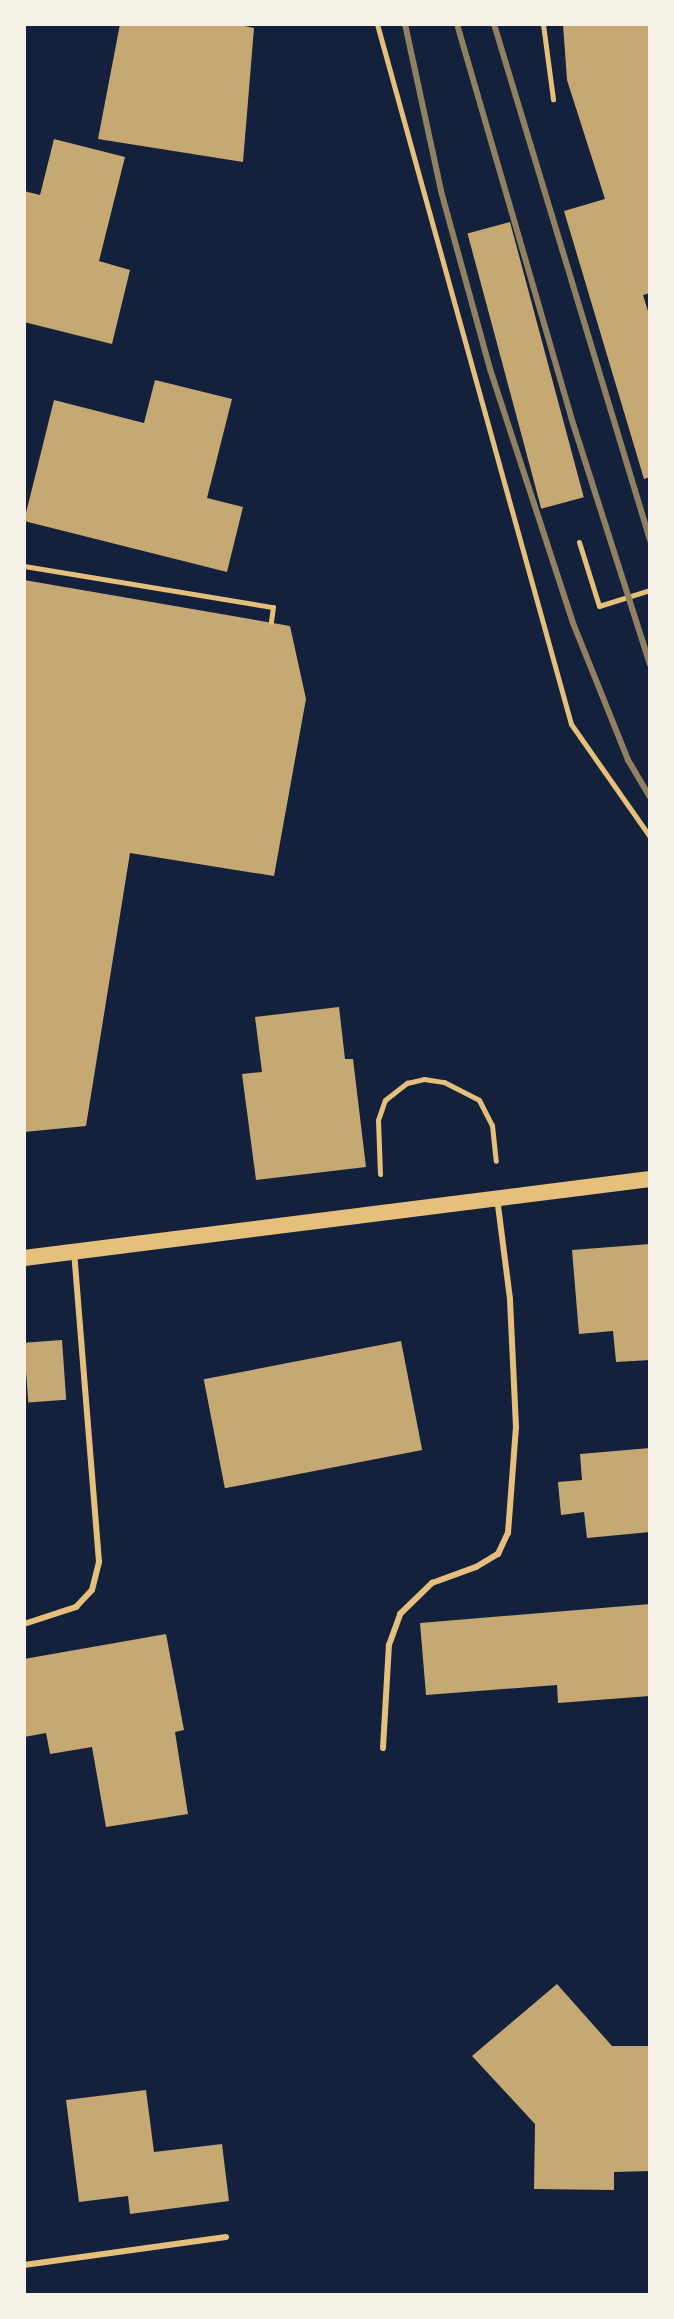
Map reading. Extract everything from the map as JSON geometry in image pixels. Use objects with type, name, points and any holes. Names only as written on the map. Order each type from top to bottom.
[{"type":"main road","points":[[24,1258],[650,1179]]},
{"type":"lane","points":[[383,1748],[389,1645],[400,1614],[432,1583],[476,1567],[498,1554],[508,1533],[516,1427],[510,1299],[497,1197]]},
{"type":"lane","points":[[24,1624],[76,1607],[92,1590],[99,1562],[74,1253]]},
{"type":"lane","points":[[24,2265],[226,2237]]},
{"type":"path","points":[[377,24],[571,724],[650,837]]},
{"type":"path","points":[[543,24],[553,99]]},
{"type":"path","points":[[579,542],[599,606],[650,590]]},
{"type":"path","points":[[24,566],[273,607],[271,622]]},
{"type":"path","points":[[380,1176],[378,1120],[385,1100],[407,1083],[424,1079],[444,1082],[479,1100],[492,1125],[496,1162]]},
{"type":"building","points":[[120,24],[235,24],[254,28],[243,162],[98,139]]},
{"type":"building","points":[[563,24],[650,24],[650,293],[643,295],[650,318],[650,477],[644,479],[564,211],[605,199],[567,80]]},
{"type":"building","points":[[54,139],[125,157],[99,261],[130,270],[112,344],[24,322],[24,191],[40,195]]},
{"type":"building","points":[[510,222],[584,497],[541,509],[467,233]]},
{"type":"building","points":[[155,380],[232,399],[207,498],[243,507],[227,572],[24,521],[54,400],[144,423]]},
{"type":"building","points":[[24,580],[290,626],[306,699],[274,876],[130,853],[86,1126],[24,1132]]},
{"type":"building","points":[[339,1007],[345,1059],[353,1059],[366,1167],[256,1180],[242,1074],[262,1072],[255,1017]]},
{"type":"building","points":[[650,1244],[650,1360],[616,1362],[613,1331],[579,1334],[572,1250]]},
{"type":"building","points":[[62,1340],[66,1400],[28,1403],[24,1343]]},
{"type":"building","points":[[401,1341],[422,1450],[225,1488],[204,1379]]},
{"type":"building","points":[[650,1448],[650,1532],[587,1538],[584,1512],[561,1515],[558,1482],[582,1480],[580,1454]]},
{"type":"building","points":[[650,1604],[650,1696],[558,1703],[557,1685],[426,1695],[420,1623]]},
{"type":"building","points":[[166,1634],[184,1730],[175,1732],[188,1814],[106,1827],[92,1747],[50,1754],[46,1733],[24,1737],[24,1659]]},
{"type":"building","points":[[557,1984],[612,2046],[650,2046],[650,2171],[614,2172],[614,2190],[534,2189],[535,2124],[472,2056]]},
{"type":"building","points":[[146,2090],[154,2152],[222,2144],[229,2201],[130,2214],[128,2196],[79,2202],[66,2100]]},
{"type":"railway","points":[[405,24],[441,191],[490,369],[573,623],[628,760],[650,797]]},
{"type":"railway","points":[[457,24],[571,417],[650,664]]},
{"type":"railway","points":[[494,24],[650,540]]}]
